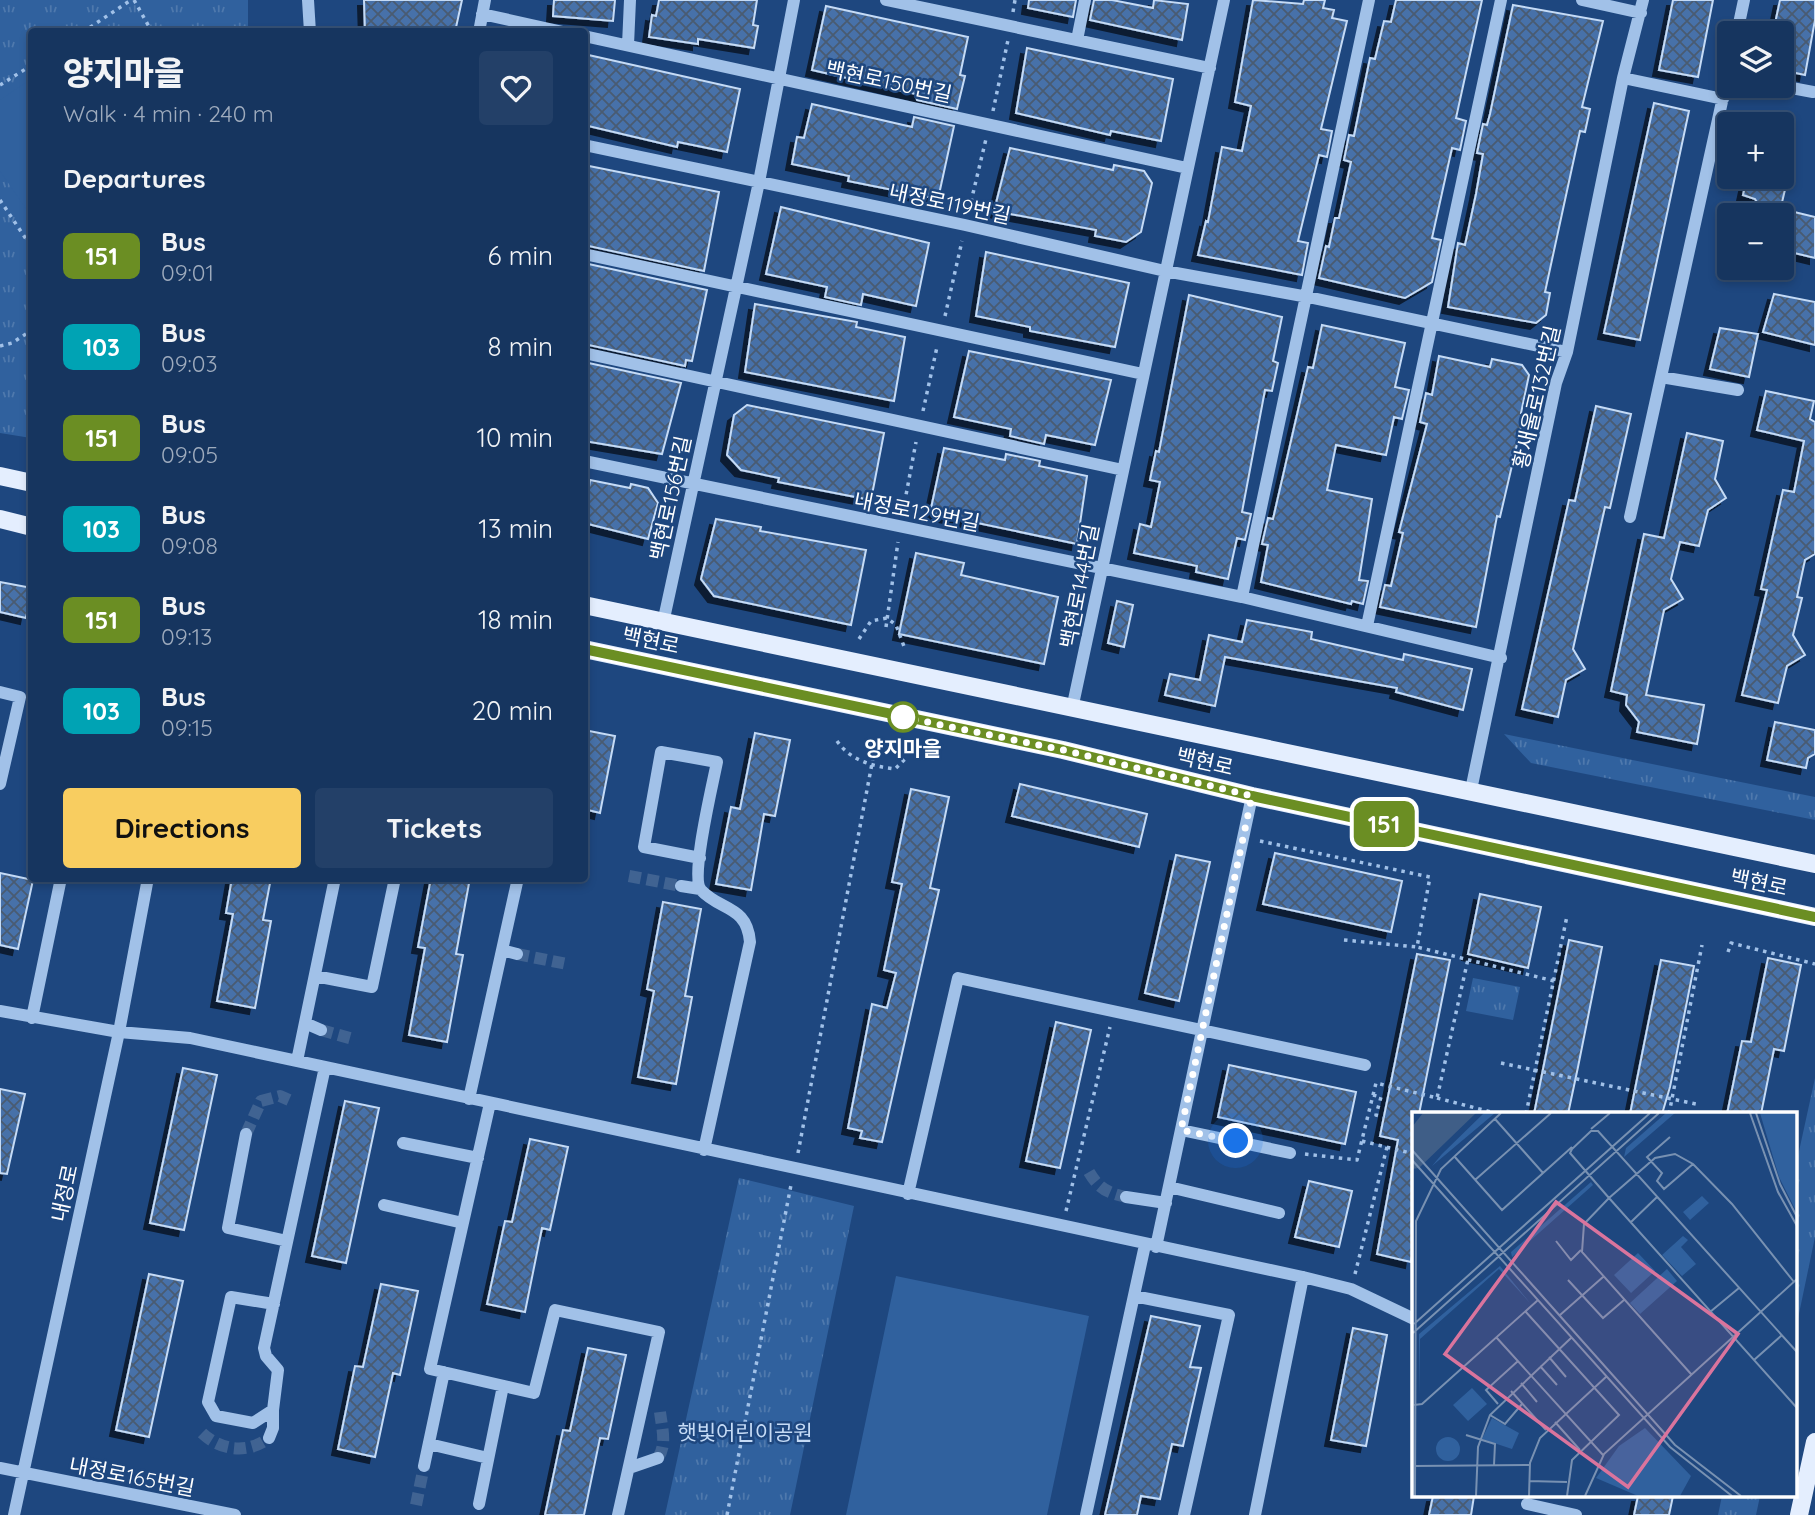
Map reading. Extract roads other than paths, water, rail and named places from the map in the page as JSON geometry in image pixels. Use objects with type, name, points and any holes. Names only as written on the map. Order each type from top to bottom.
[{"type":"main road","points":[[0,476],[28,482]]},
{"type":"main road","points":[[0,519],[28,526]]},
{"type":"main road","name":"백현로","points":[[588,606],[1815,864]]},
{"type":"main road","name":"백현로","points":[[588,650],[1063,750],[1252,796],[1815,917]]},
{"type":"main road","points":[[1799,1515],[1815,1442]]},
{"type":"street","points":[[308,0],[310,28]]},
{"type":"street","points":[[480,28],[485,0]]},
{"type":"street","points":[[628,45],[630,0]]},
{"type":"street","name":"백현로156번길","points":[[663,623],[759,182],[794,0]]},
{"type":"street","points":[[886,0],[944,6],[1011,26],[1210,68]]},
{"type":"street","points":[[1077,40],[1085,0]]},
{"type":"street","name":"백현로144번길","points":[[1072,709],[1186,167],[1224,0]]},
{"type":"street","points":[[1242,597],[1308,297],[1369,0]]},
{"type":"street","points":[[1367,626],[1501,0]]},
{"type":"street","name":"황새울로132번길","points":[[1471,790],[1501,658],[1556,383],[1567,352],[1623,79],[1642,6],[1582,0]]},
{"type":"street","points":[[1740,21],[1744,0]]},
{"type":"street","points":[[482,15],[545,28]]},
{"type":"street","points":[[588,37],[780,78]]},
{"type":"street","name":"백현로150번길","points":[[780,78],[1186,167]]},
{"type":"street","points":[[1623,79],[1723,99],[1630,517]]},
{"type":"street","points":[[1794,88],[1813,92]]},
{"type":"street","name":"내정로119번길","points":[[588,146],[1165,271],[1308,297],[1567,352]]},
{"type":"street","points":[[588,255],[1143,374]]},
{"type":"street","points":[[588,354],[1123,470]]},
{"type":"street","points":[[1661,377],[1738,390]]},
{"type":"street","name":"내정로129번길","points":[[588,462],[1242,597],[1501,658]]},
{"type":"street","points":[[0,692],[20,697],[0,784]]},
{"type":"street","points":[[700,858],[644,847],[661,752],[717,762],[700,858],[696,878],[700,889]]},
{"type":"street","points":[[1086,1515],[1134,1296],[1166,1203],[1245,838],[1242,830],[1252,796]]},
{"type":"street","points":[[32,1018],[60,882]]},
{"type":"street","name":"내정로","points":[[14,1515],[119,1032],[147,882]]},
{"type":"street","points":[[297,1061],[334,882]]},
{"type":"street","points":[[315,976],[372,987],[394,882]]},
{"type":"street","points":[[469,1099],[517,882]]},
{"type":"street","points":[[681,886],[700,889],[730,907],[743,919],[749,930],[750,942],[704,1150]]},
{"type":"street","points":[[502,950],[517,954]]},
{"type":"street","points":[[908,1194],[958,978],[1365,1065]]},
{"type":"street","points":[[0,1011],[119,1032],[190,1038],[1303,1277],[1351,1289],[1412,1318]]},
{"type":"street","points":[[305,1023],[321,1030]]},
{"type":"street","points":[[269,1438],[273,1429],[278,1370],[266,1356],[264,1348],[325,1067]]},
{"type":"street","points":[[490,1103],[430,1369],[534,1393],[555,1310],[659,1332],[618,1515]]},
{"type":"street","points":[[1181,1130],[1290,1153]]},
{"type":"street","points":[[246,1134],[228,1228],[287,1241]]},
{"type":"street","points":[[403,1143],[478,1157]]},
{"type":"street","points":[[1169,1187],[1279,1213]]},
{"type":"street","points":[[1126,1197],[1166,1203]]},
{"type":"street","points":[[384,1205],[463,1223]]},
{"type":"street","points":[[1255,1515],[1303,1277]]},
{"type":"street","points":[[1134,1296],[1229,1315],[1184,1515]]},
{"type":"street","points":[[273,1410],[253,1423],[216,1416],[208,1402],[231,1297],[274,1304]]},
{"type":"street","points":[[424,1466],[444,1372]]},
{"type":"street","points":[[479,1504],[503,1386]]},
{"type":"street","points":[[429,1444],[488,1458]]},
{"type":"street","points":[[629,1468],[658,1458]]},
{"type":"street","name":"내정로165번길","points":[[0,1468],[234,1515]]},
{"type":"street","points":[[1526,1505],[1576,1515]]},
{"type":"tunnel","points":[[629,876],[681,886]]},
{"type":"tunnel","points":[[517,954],[567,964]]},
{"type":"tunnel","points":[[321,1030],[353,1039]]},
{"type":"tunnel","points":[[246,1134],[261,1101],[280,1096],[289,1100]]},
{"type":"tunnel","points":[[1089,1172],[1104,1189],[1126,1197]]},
{"type":"tunnel","points":[[658,1458],[663,1442],[660,1412]]},
{"type":"tunnel","points":[[202,1433],[218,1444],[235,1448],[252,1447],[269,1438]]},
{"type":"tunnel","points":[[416,1505],[424,1466]]},
{"type":"place","name":"양지마을","points":[[903,717]]},
{"type":"park label","name":"햇빛어린이공원","points":[[745,1432]]}]
